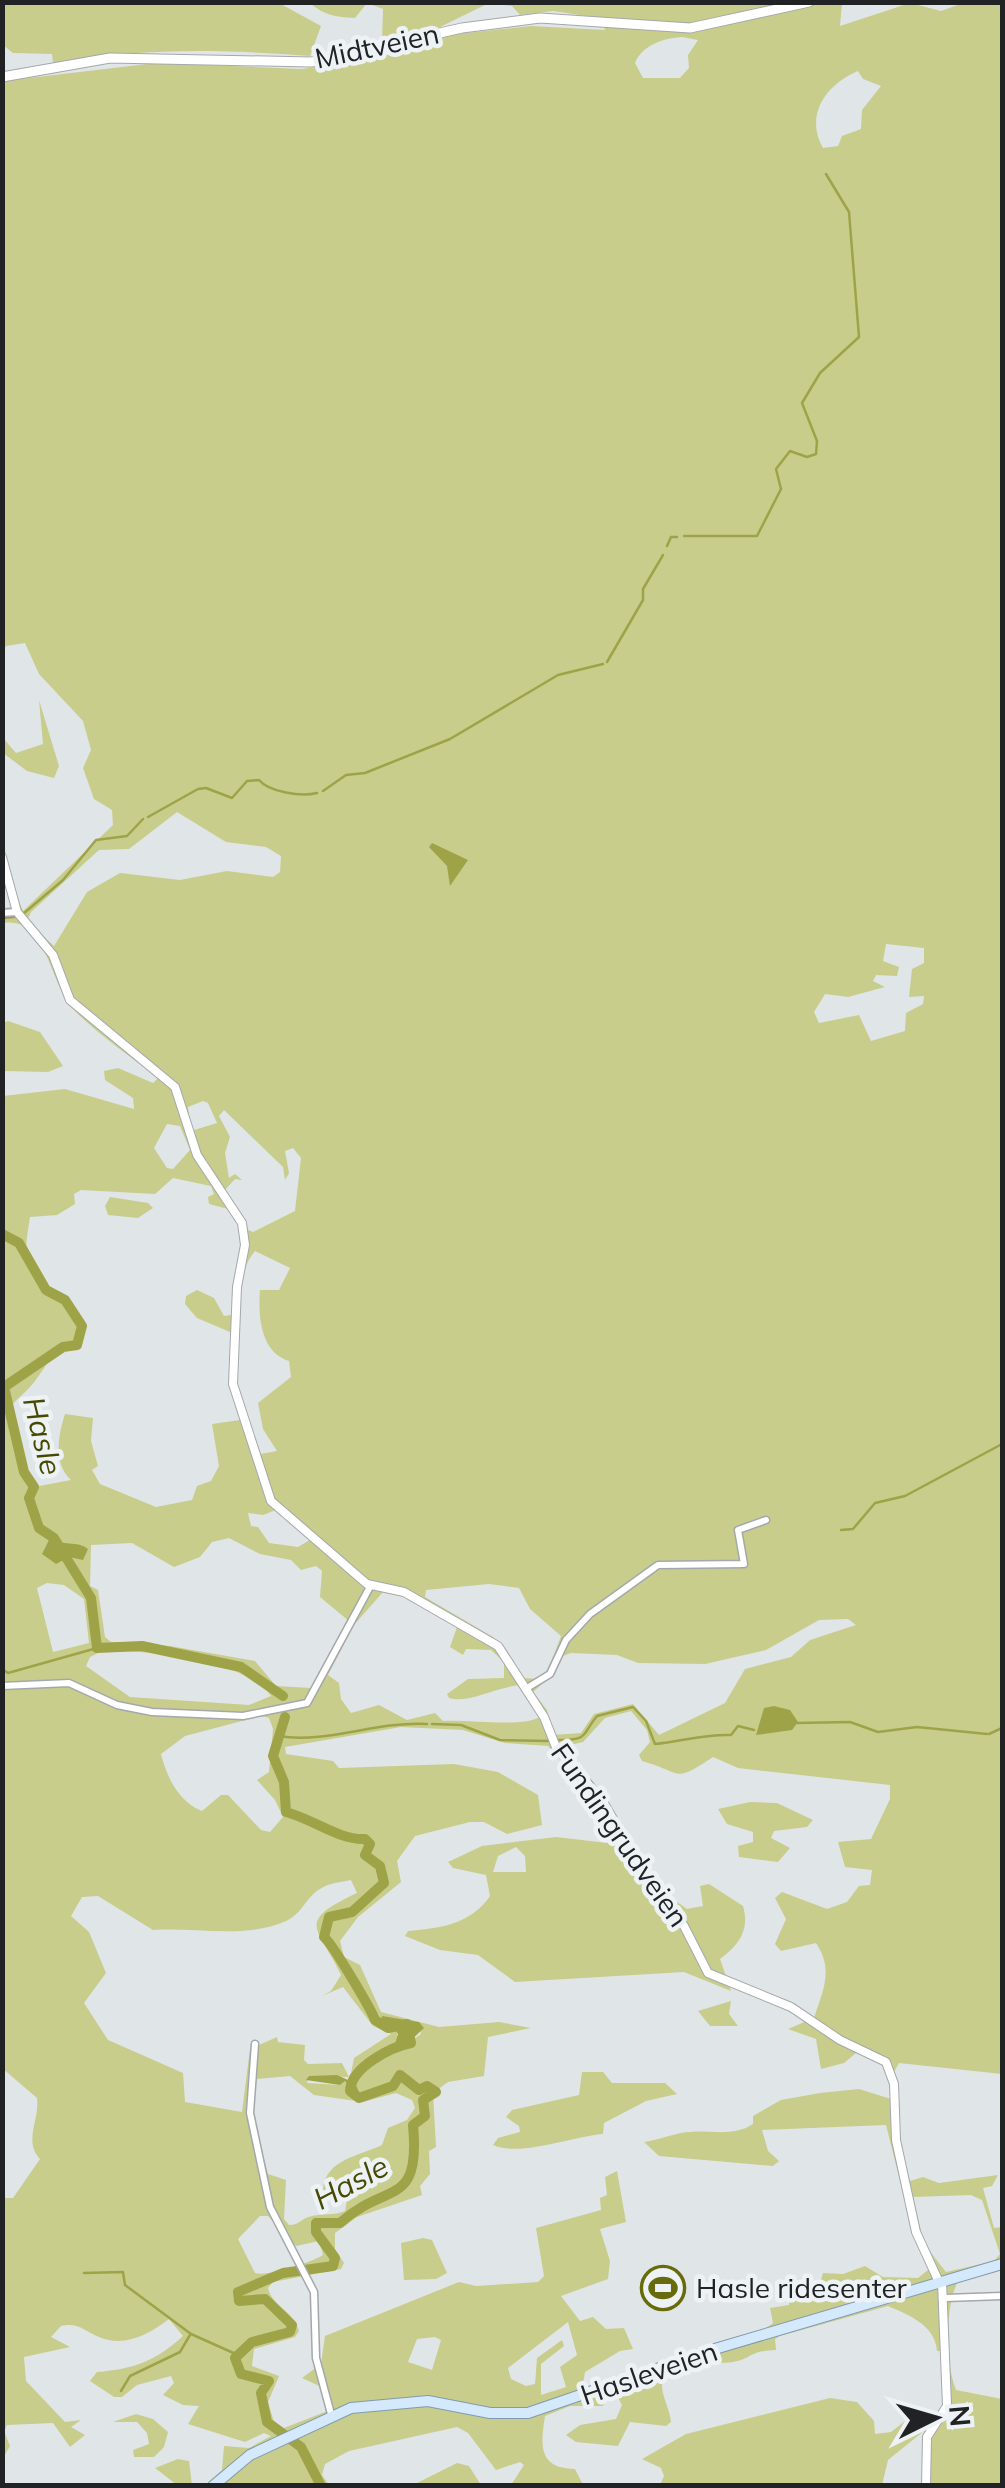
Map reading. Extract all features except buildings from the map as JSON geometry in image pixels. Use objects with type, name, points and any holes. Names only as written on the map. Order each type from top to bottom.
[{"type":"main road","name":"Midtveien","points":[[2,77],[110,58],[311,62],[462,28],[540,18],[690,28],[810,2]]},
{"type":"main road","name":"Hasleveien","points":[[212,2486],[242,2460],[331,2414],[420,2401],[490,2413],[528,2413],[694,2356],[1002,2264]]},
{"type":"street","name":"Fundingrudveien","points":[[2,858],[17,912],[53,955],[75,1007],[180,1094],[193,1145],[236,1213],[246,1237],[237,1288],[234,1395],[268,1494],[286,1516],[324,1542],[370,1585],[404,1592],[492,1641],[527,1688],[556,1747],[602,1800],[653,1888],[684,1926],[708,1974],[790,2007],[840,2040],[886,2062],[894,2084],[896,2140],[916,2232],[940,2282]]},
{"type":"street","points":[[2,914],[17,912]]},
{"type":"street","points":[[527,1688],[546,1678],[566,1640],[599,1606],[658,1565],[744,1564],[738,1532],[766,1520]]},
{"type":"street","points":[[2,1686],[68,1683],[117,1705],[152,1712],[244,1716],[312,1699],[370,1585]]},
{"type":"street","points":[[255,2044],[249,2104],[270,2207],[305,2271],[316,2305],[318,2366],[331,2414]]},
{"type":"street","points":[[926,2486],[927,2437],[947,2406],[946,2298],[940,2282]]},
{"type":"street","points":[[946,2298],[1002,2296]]},
{"type":"shaded area","points":[[2,3],[279,3],[321,26],[310,56],[181,51],[53,63],[52,54],[13,53],[3,45]]},
{"type":"shaded area","points":[[310,3],[367,3],[355,18],[330,15]]},
{"type":"shaded area","points":[[367,3],[489,3],[440,27],[382,41],[383,9]]},
{"type":"shaded area","points":[[489,3],[842,3],[840,26],[910,3],[941,11],[963,3],[1002,3],[1002,2074],[899,2063],[894,2072],[899,2143],[910,2181],[923,2177],[939,2183],[998,2175],[992,2186],[983,2188],[994,2228],[1002,2227],[1002,2269],[957,2283],[948,2336],[956,2390],[1002,2399],[1002,2485],[923,2485],[924,2431],[888,2460],[882,2485],[660,2485],[664,2476],[661,2468],[642,2459],[686,2434],[830,2398],[857,2402],[874,2421],[875,2434],[891,2432],[909,2418],[941,2416],[945,2406],[944,2351],[937,2351],[931,2334],[920,2322],[888,2306],[780,2336],[775,2339],[776,2350],[733,2362],[672,2369],[662,2383],[671,2422],[666,2426],[630,2422],[618,2446],[576,2442],[566,2435],[580,2425],[616,2419],[622,2405],[615,2392],[605,2394],[603,2406],[570,2406],[545,2416],[543,2446],[548,2460],[575,2469],[583,2485],[511,2485],[524,2465],[520,2462],[496,2470],[468,2433],[457,2427],[349,2451],[325,2464],[322,2475],[329,2485],[205,2485],[222,2470],[224,2446],[249,2448],[271,2436],[264,2433],[245,2442],[188,2424],[199,2406],[183,2405],[163,2395],[174,2383],[171,2376],[137,2385],[122,2397],[114,2397],[90,2381],[97,2372],[144,2362],[173,2345],[183,2336],[169,2319],[145,2334],[118,2341],[77,2326],[61,2326],[51,2337],[70,2347],[24,2357],[26,2381],[65,2422],[81,2420],[71,2427],[85,2435],[70,2447],[53,2423],[7,2425],[4,2431],[10,2446],[3,2458],[3,2198],[13,2198],[40,2159],[32,2138],[37,2098],[2,2068],[3,1096],[65,1089],[134,1109],[133,1098],[105,1080],[104,1071],[118,1068],[153,1083],[158,1078],[73,1009],[46,954],[29,930],[3,923],[3,908],[11,907],[3,876],[3,838],[10,881],[23,911],[113,825],[112,810],[94,799],[83,768],[91,750],[83,721],[39,674],[25,643],[6,646],[3,651],[3,81],[156,63],[302,69],[383,56],[456,34],[531,26],[605,30],[600,18],[553,11],[520,15],[512,6]],"holes":[[[682,37],[698,40],[688,55],[689,68],[680,78],[643,78],[635,63],[654,44]],[[858,71],[863,79],[881,86],[862,110],[861,129],[842,136],[838,146],[823,148],[818,135],[816,123],[822,102],[837,84]],[[177,812],[226,842],[266,847],[281,856],[280,872],[273,877],[227,871],[180,880],[120,873],[87,892],[54,946],[27,921],[31,912],[99,850],[129,849]],[[886,944],[924,948],[924,963],[912,969],[909,997],[924,996],[923,1004],[906,1013],[905,1031],[871,1041],[859,1015],[819,1023],[814,1012],[825,994],[848,997],[885,987],[873,981],[876,975],[897,976],[899,967],[883,961]],[[208,1103],[217,1123],[191,1131],[188,1107]],[[224,1110],[283,1167],[285,1180],[289,1173],[285,1151],[293,1148],[301,1158],[295,1211],[253,1232],[246,1229],[225,1190],[235,1179],[242,1180],[235,1174],[229,1178],[225,1153],[230,1137],[219,1116]],[[167,1124],[180,1126],[190,1150],[173,1169],[167,1168],[154,1148]],[[173,1178],[211,1186],[214,1194],[208,1197],[209,1204],[228,1209],[238,1223],[242,1244],[231,1315],[224,1316],[214,1298],[197,1290],[186,1296],[185,1304],[197,1318],[230,1332],[230,1385],[240,1420],[212,1424],[219,1466],[211,1481],[197,1486],[192,1500],[156,1507],[100,1484],[92,1470],[98,1466],[91,1441],[93,1418],[65,1414],[59,1458],[71,1480],[34,1487],[24,1472],[7,1412],[52,1358],[77,1345],[83,1334],[68,1305],[30,1266],[26,1248],[30,1217],[57,1215],[75,1204],[74,1194],[81,1190],[155,1194]],[[255,1251],[290,1268],[279,1290],[260,1290],[263,1331],[272,1350],[289,1361],[291,1377],[258,1403],[263,1429],[277,1451],[261,1454],[242,1410],[234,1341],[242,1279]],[[276,1510],[313,1538],[298,1547],[269,1543],[258,1527],[251,1526],[248,1513],[263,1515]],[[229,1538],[260,1554],[291,1560],[301,1570],[316,1566],[322,1571],[320,1597],[349,1621],[311,1688],[276,1686],[255,1661],[170,1646],[111,1642],[105,1637],[98,1590],[90,1586],[91,1545],[132,1543],[174,1567],[200,1557],[212,1542]],[[47,1583],[64,1585],[84,1599],[89,1643],[53,1652],[37,1588]],[[489,1584],[519,1588],[530,1609],[561,1636],[548,1671],[538,1679],[524,1678],[506,1649],[493,1637],[425,1597],[426,1590]],[[383,1592],[404,1595],[457,1627],[450,1647],[463,1655],[466,1649],[491,1650],[504,1662],[504,1678],[468,1679],[447,1694],[449,1698],[465,1699],[521,1685],[539,1717],[508,1723],[443,1721],[435,1713],[407,1720],[379,1705],[351,1713],[341,1699],[339,1683],[328,1675],[354,1625]],[[848,1619],[856,1625],[810,1640],[791,1657],[745,1669],[725,1703],[659,1735],[633,1704],[594,1714],[581,1733],[554,1735],[547,1710],[533,1692],[549,1678],[560,1657],[571,1653],[617,1655],[638,1663],[705,1664],[766,1650],[819,1620]],[[118,1651],[192,1659],[240,1673],[271,1696],[249,1705],[130,1697],[86,1666],[90,1657]],[[631,1711],[647,1730],[650,1742],[639,1755],[642,1761],[678,1774],[713,1757],[738,1768],[890,1785],[890,1799],[871,1839],[838,1842],[845,1867],[872,1870],[870,1885],[859,1886],[847,1902],[827,1909],[782,1892],[775,1898],[786,1919],[775,1944],[781,1951],[816,1943],[825,1962],[825,1980],[814,2018],[788,2029],[816,2039],[821,2069],[844,2063],[856,2053],[880,2060],[889,2078],[891,2099],[859,2089],[820,2093],[781,2100],[753,2116],[753,2124],[738,2130],[685,2132],[644,2142],[659,2156],[773,2166],[779,2161],[768,2151],[762,2130],[886,2125],[911,2225],[928,2270],[918,2278],[883,2277],[865,2266],[843,2274],[823,2273],[817,2293],[789,2298],[789,2305],[770,2308],[773,2323],[766,2328],[582,2390],[585,2372],[620,2351],[633,2349],[624,2328],[606,2329],[593,2317],[580,2321],[561,2296],[608,2279],[610,2261],[600,2229],[626,2222],[617,2171],[605,2177],[607,2195],[600,2198],[601,2210],[536,2228],[544,2276],[538,2282],[476,2286],[459,2282],[325,2336],[321,2364],[302,2378],[328,2390],[331,2405],[325,2412],[284,2428],[274,2422],[268,2402],[279,2376],[252,2366],[254,2349],[295,2337],[299,2331],[268,2288],[273,2282],[341,2269],[344,2263],[335,2249],[335,2233],[357,2217],[422,2195],[420,2186],[430,2174],[429,2151],[436,2147],[433,2093],[448,2082],[484,2076],[488,2037],[531,2028],[499,2022],[439,2027],[381,2012],[360,1965],[344,1957],[340,1941],[358,1917],[401,1882],[397,1861],[415,1836],[470,1822],[484,1822],[507,1834],[542,1825],[538,1795],[498,1772],[454,1764],[339,1768],[333,1761],[286,1754],[285,1747],[401,1727],[463,1730],[505,1743],[548,1746],[602,1805],[623,1841],[631,1836],[592,1780],[561,1747],[583,1742],[605,1718]],[[261,1716],[269,1718],[273,1729],[269,1772],[257,1780],[275,1800],[283,1817],[270,1832],[261,1830],[228,1795],[221,1795],[202,1811],[181,1795],[161,1754],[185,1736]],[[351,1880],[357,1893],[318,1919],[320,1936],[341,1975],[331,1991],[322,1996],[343,1987],[373,2026],[391,2034],[354,2058],[351,2073],[359,2092],[356,2096],[345,2081],[340,2085],[307,2083],[309,2076],[349,2077],[342,2063],[308,2064],[304,2060],[305,2045],[278,2042],[277,2037],[250,2049],[242,2112],[185,2102],[183,2073],[108,2040],[84,2003],[106,1973],[89,1932],[71,1916],[82,1897],[98,1896],[153,1930],[238,1931],[286,1921],[315,1892]],[[383,2017],[419,2022],[421,2034],[406,2045],[398,2040],[396,2028],[381,2023]],[[290,2076],[314,2095],[363,2102],[396,2093],[412,2100],[415,2108],[407,2120],[388,2128],[382,2145],[345,2160],[330,2171],[323,2190],[347,2200],[345,2211],[312,2216],[289,2225],[284,2219],[286,2180],[268,2174],[252,2114],[257,2079]],[[971,2195],[982,2200],[1000,2254],[994,2261],[946,2272],[924,2244],[913,2197]],[[260,2216],[268,2216],[296,2246],[319,2241],[323,2255],[270,2273],[255,2273],[238,2239]],[[568,2322],[577,2355],[560,2367],[566,2387],[541,2395],[541,2364],[564,2346],[562,2340],[537,2358],[535,2384],[526,2386],[511,2379],[508,2368]],[[417,2339],[441,2340],[432,2370],[408,2362]]]},
{"type":"shaded area","points":[[39,700],[59,766],[54,778],[27,771],[3,753],[3,738],[16,753],[43,744]]},
{"type":"shaded area","points":[[432,843],[468,860],[450,886],[447,866],[429,847]]},
{"type":"shaded area","points":[[8,1021],[40,1032],[63,1066],[48,1072],[3,1071],[3,1023]]},
{"type":"shaded area","points":[[110,1197],[148,1203],[153,1208],[138,1218],[108,1215],[105,1206]]},
{"type":"shaded area","points":[[50,1538],[88,1549],[83,1560],[69,1557],[56,1564],[42,1554]]},
{"type":"shaded area","points":[[764,1708],[790,1710],[798,1722],[792,1730],[756,1735]]},
{"type":"shaded area","points":[[750,1802],[777,1803],[813,1820],[807,1827],[774,1831],[771,1838],[790,1848],[778,1862],[739,1857],[738,1846],[753,1842],[753,1832],[727,1824],[718,1809]]},
{"type":"shaded area","points":[[556,1837],[624,1845],[655,1886],[687,1909],[703,1906],[700,1886],[709,1884],[743,1906],[745,1915],[741,1936],[720,1959],[731,1991],[684,1972],[515,1982],[478,1955],[440,1950],[405,1936],[408,1931],[454,1923],[482,1906],[490,1896],[486,1875],[453,1868],[448,1862],[482,1846]],"holes":[[[516,1847],[525,1856],[526,1872],[493,1872],[498,1856]]]},
{"type":"shaded area","points":[[731,2001],[729,2014],[738,2026],[710,2026],[698,2011]]},
{"type":"shaded area","points":[[382,2016],[419,2022],[424,2028],[406,2045],[394,2047],[398,2034],[391,2025],[381,2023]]},
{"type":"shaded area","points":[[582,2072],[603,2072],[612,2083],[665,2083],[677,2094],[646,2101],[604,2123],[603,2134],[531,2148],[493,2145],[498,2138],[520,2132],[519,2126],[506,2117],[512,2110],[579,2095]]},
{"type":"shaded area","points":[[351,2073],[359,2092],[355,2096],[345,2081],[340,2085],[306,2080],[309,2076],[337,2075],[348,2080]]},
{"type":"shaded area","points":[[432,2240],[447,2273],[436,2279],[404,2280],[401,2243]]},
{"type":"shaded area","points":[[136,2414],[153,2419],[168,2432],[164,2447],[154,2457],[134,2457],[133,2450],[149,2444],[147,2433],[137,2422],[113,2422]]},
{"type":"shaded area","points":[[178,2459],[189,2461],[192,2485],[177,2485],[155,2468]]},
{"type":"shaded area","points":[[457,2463],[469,2466],[481,2485],[413,2485]]},
{"type":"waterway","points":[[684,536],[757,536],[781,489],[776,469],[790,451],[807,457],[816,454],[817,441],[802,403],[820,373],[859,337],[849,212],[826,174]]},
{"type":"waterway","points":[[667,546],[671,537],[677,537]]},
{"type":"waterway","points":[[607,662],[643,600],[643,589],[663,555]]},
{"type":"waterway","points":[[323,791],[346,775],[365,773],[450,739],[558,675],[603,664]]},
{"type":"waterway","points":[[148,817],[198,789],[206,788],[232,798],[247,781],[259,780],[286,792],[317,793]]},
{"type":"waterway","points":[[23,914],[63,880],[96,840],[127,836],[143,819]]},
{"type":"waterway","points":[[2,918],[14,917]]},
{"type":"waterway","name":"Hasle","points":[[2,1234],[19,1243],[46,1290],[65,1300],[82,1326],[77,1345],[63,1347],[4,1387],[24,1472],[34,1487],[29,1498],[39,1528],[54,1538],[91,1598],[97,1648],[142,1646],[241,1667],[283,1696]]},
{"type":"waterway","points":[[841,1530],[853,1529],[875,1503],[905,1496],[1002,1444]]},
{"type":"waterway","name":"Hasle","points":[[2,1669],[8,1673],[97,1648]]},
{"type":"waterway","points":[[558,1740],[580,1737],[597,1716],[633,1707],[646,1721],[655,1744],[731,1735],[738,1726],[754,1730]]},
{"type":"waterway","name":"Hasle","points":[[285,1717],[273,1756],[284,1782],[286,1812],[345,1836],[365,1839],[370,1844],[365,1855],[380,1866],[384,1883],[352,1912],[329,1917],[324,1937],[375,2020],[388,2028],[407,2024],[411,2043],[364,2066],[350,2091],[359,2098],[393,2086],[400,2075],[419,2090],[427,2086],[436,2092],[423,2100],[425,2116],[413,2125],[414,2152],[406,2182],[340,2223],[316,2223],[316,2232],[335,2258],[333,2266],[283,2273],[238,2292],[239,2301],[265,2299],[292,2325],[290,2332],[252,2342],[235,2358],[241,2374],[269,2381],[261,2393],[267,2422],[301,2447],[321,2486]]},
{"type":"waterway","points":[[797,1723],[850,1722],[878,1732],[917,1727],[987,1734]]},
{"type":"waterway","points":[[278,1736],[315,1737],[427,1724]]},
{"type":"waterway","points":[[432,1724],[461,1725],[500,1740],[548,1741]]},
{"type":"waterway","points":[[989,1734],[1002,1728]]},
{"type":"waterway","points":[[84,2273],[123,2272],[125,2285],[191,2334],[238,2355]]},
{"type":"waterway","points":[[121,2391],[130,2376],[180,2352],[190,2335]]},
{"type":"place","name":"Hasle ridesenter","points":[[663,2288]]}]
